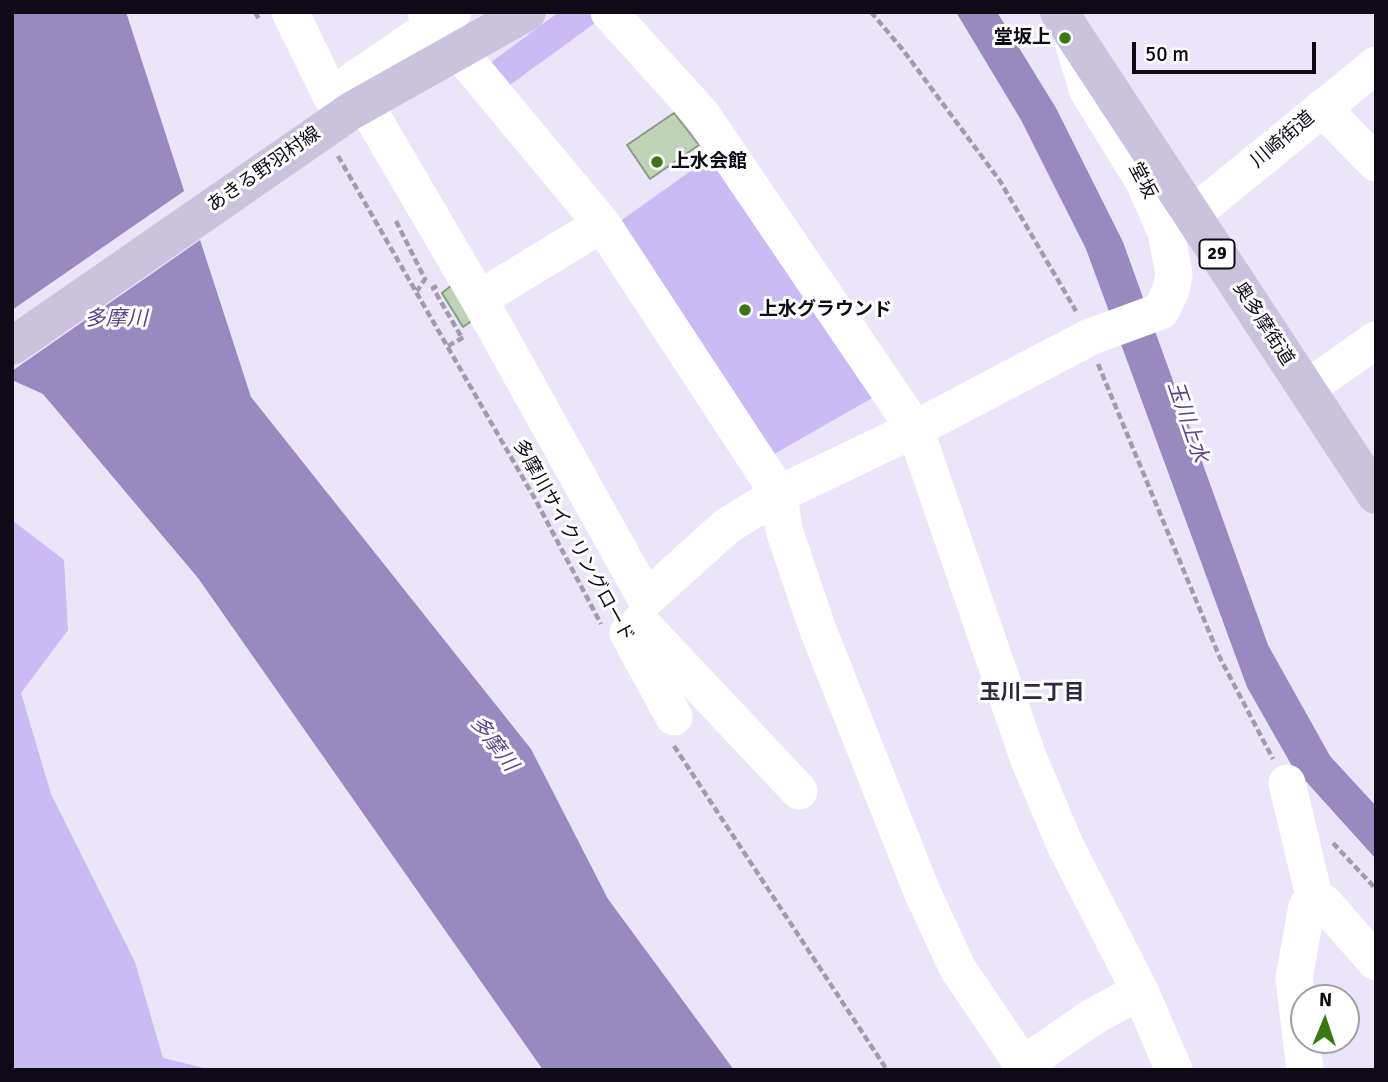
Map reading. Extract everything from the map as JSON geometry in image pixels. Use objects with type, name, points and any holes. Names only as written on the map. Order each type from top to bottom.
[{"type":"main road","name":"あきる野羽村線","points":[[12,346],[341,118],[527,12]]},
{"type":"main road","name":"奥多摩街道","points":[[1064,20],[1376,495]]},
{"type":"street","points":[[609,12],[702,115],[915,429],[1028,757],[1065,845],[1140,991],[1174,1070]]},
{"type":"street","points":[[276,18],[331,96],[439,16],[602,224],[779,494],[784,530],[818,630],[923,894],[958,969],[1023,1065],[1091,1018],[1140,991]]},
{"type":"street","name":"堂坂","points":[[630,614],[727,526],[779,494],[915,429],[1089,337],[1161,311],[1167,302],[1174,274],[1166,232],[1143,180],[1088,91],[1064,20]]},
{"type":"street","name":"川崎街道","points":[[1192,215],[1376,65]]},
{"type":"street","points":[[352,82],[480,299],[630,614],[799,791]]},
{"type":"street","points":[[1322,108],[1376,163]]},
{"type":"street","points":[[480,299],[602,224]]},
{"type":"street","points":[[1306,389],[1376,340]]},
{"type":"street","points":[[630,614],[628,632],[673,729]]},
{"type":"street","points":[[1287,783],[1316,904]]},
{"type":"street","points":[[1305,1070],[1294,978],[1307,906],[1324,903],[1376,962]]},
{"type":"path","points":[[255,12],[276,18]]},
{"type":"path","points":[[871,12],[903,50],[1000,181],[1079,316],[1220,659],[1287,783]]},
{"type":"path","name":"多摩川サイクリングロード","points":[[335,151],[515,464],[630,614]]},
{"type":"path","points":[[673,729],[887,1070]]},
{"type":"path","points":[[1330,840],[1376,888]]},
{"type":"shaded area","points":[[559,12],[596,12],[602,18],[503,90],[486,66]]},
{"type":"shaded area","name":"上水グラウンド","points":[[713,155],[879,394],[769,457],[612,227]]},
{"type":"shaded area","points":[[12,520],[64,560],[68,630],[21,693],[51,794],[135,962],[163,1058],[212,1070],[12,1070]]},
{"type":"water","name":"多摩川","points":[[12,12],[126,12],[251,397],[531,749],[608,899],[734,1070],[543,1070],[198,578],[43,394],[12,380]]},
{"type":"water","name":"玉川上水","points":[[956,12],[997,12],[1056,108],[1123,242],[1268,645],[1330,756],[1376,806],[1376,859],[1292,766],[1247,687],[1086,249],[1021,120]]},
{"type":"pier","points":[[187,189],[203,238],[12,371],[12,310]]},
{"type":"building","name":"上水会館","points":[[674,113],[699,145],[650,179],[627,145]]},
{"type":"building","points":[[452,285],[473,320],[463,327],[442,293]]},
{"type":"place","name":"堂坂上","points":[[1065,38]]},
{"type":"place","name":"上水会館","points":[[657,162]]},
{"type":"place","name":"上水グラウンド","points":[[745,310]]},
{"type":"district","name":"玉川二丁目","points":[[1032,693]]}]
